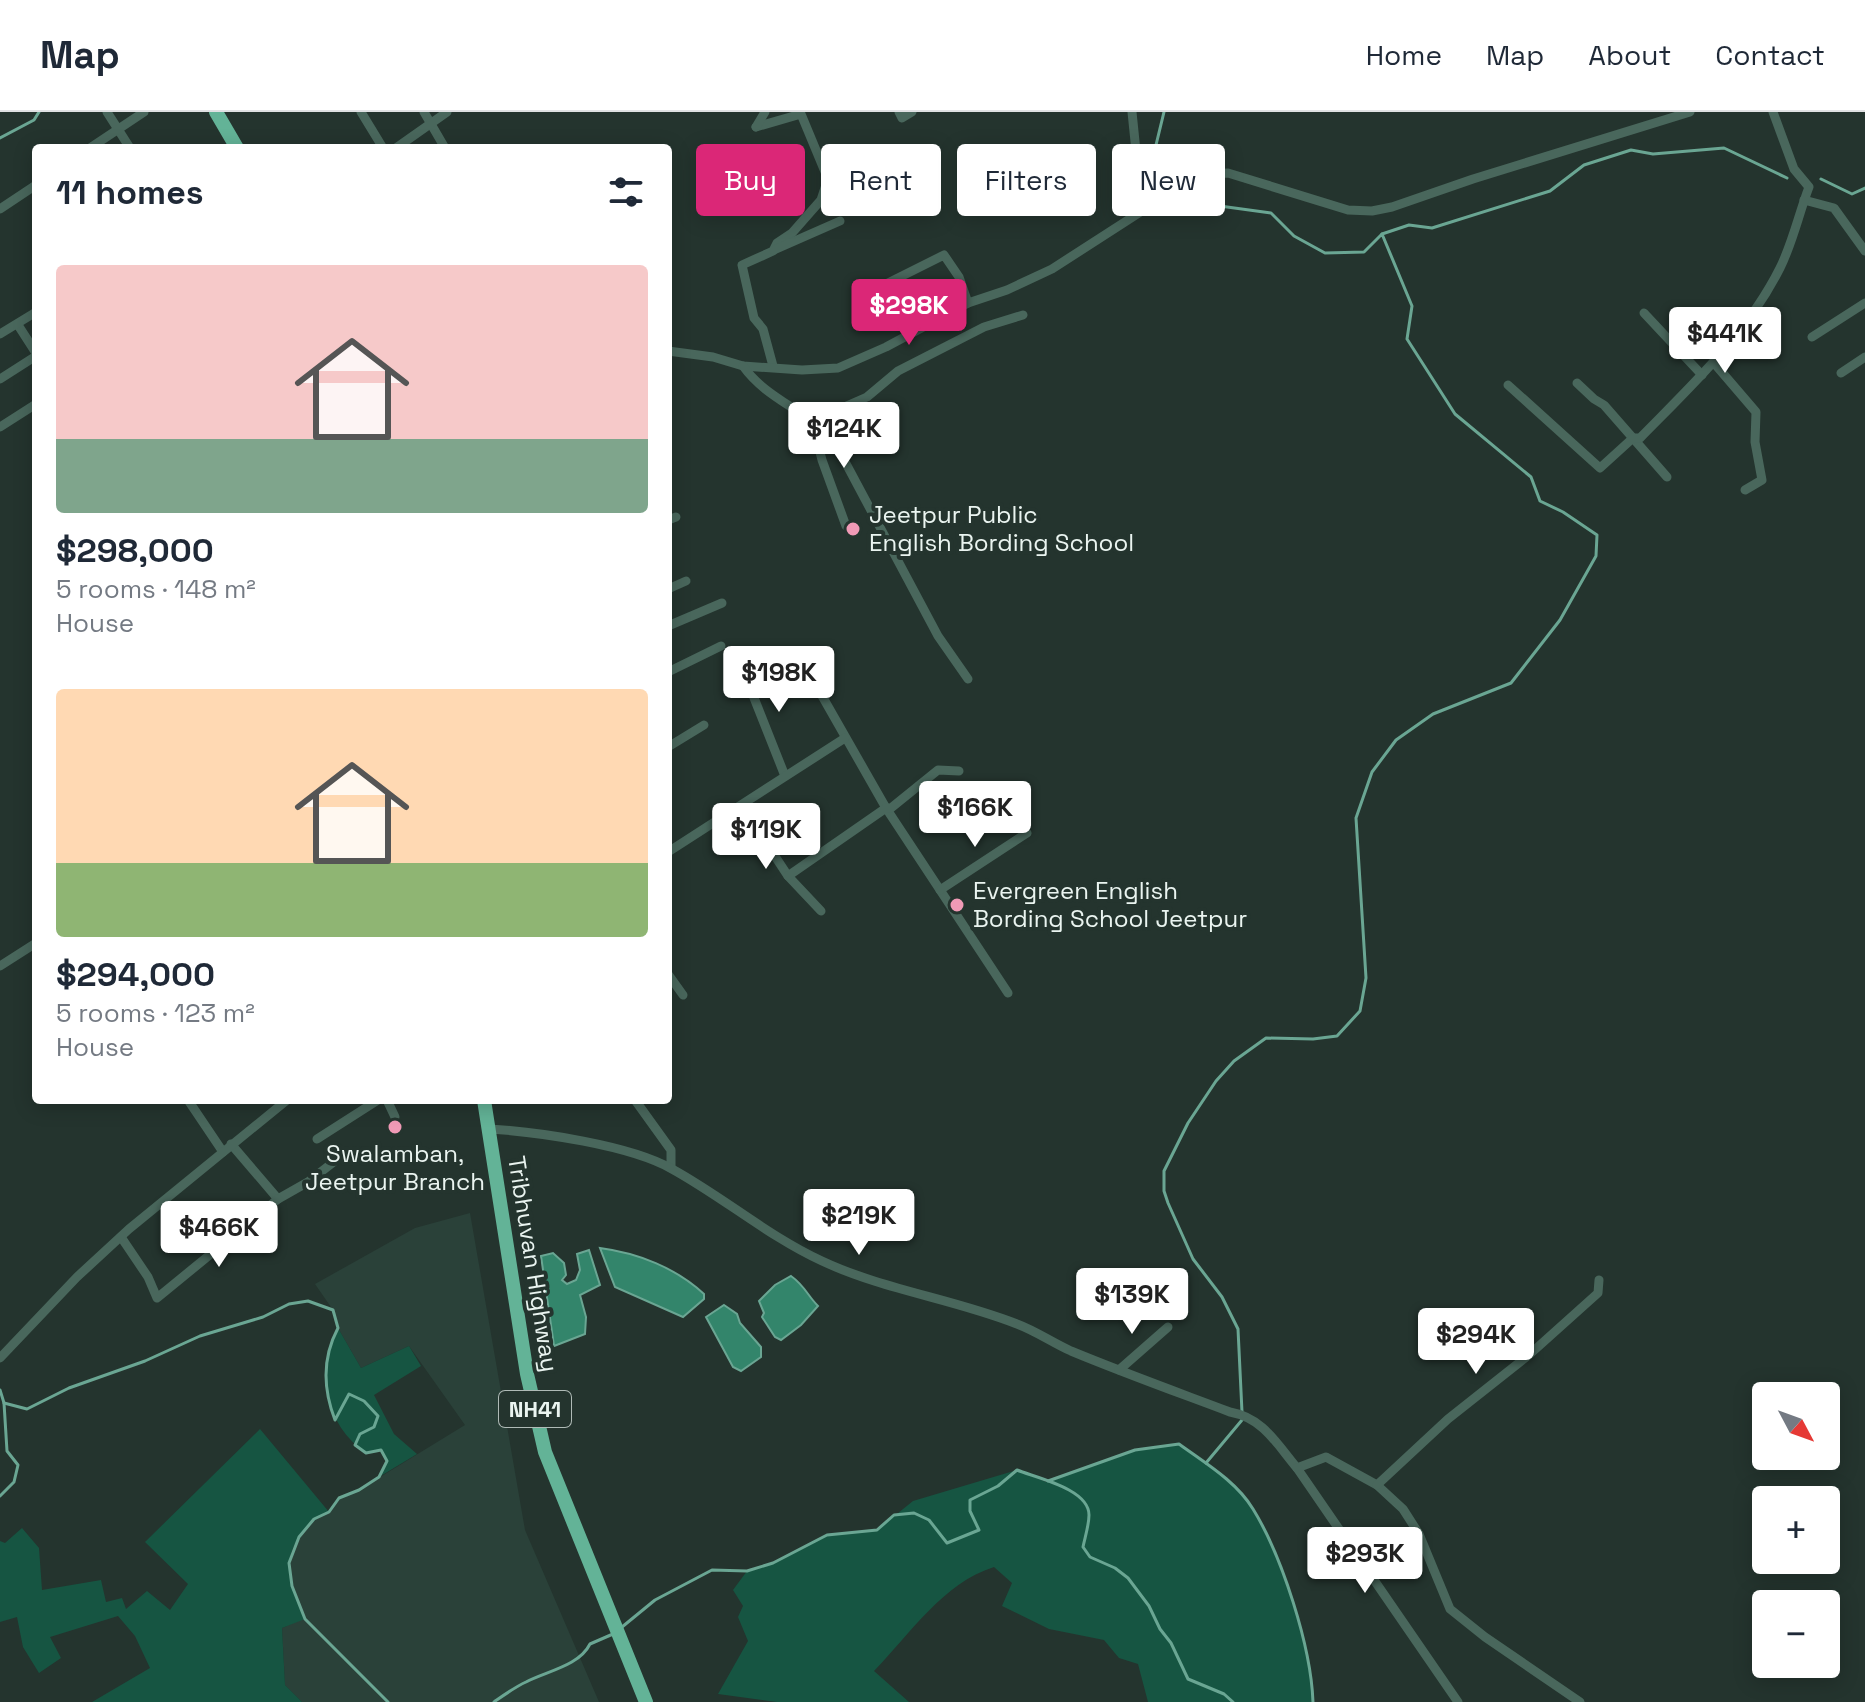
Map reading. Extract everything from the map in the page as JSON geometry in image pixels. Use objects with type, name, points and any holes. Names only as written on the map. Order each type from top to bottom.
[{"type":"highway","points":[[216,112],[235,144]]},
{"type":"highway","name":"Tribhuvan Highway","points":[[485,1104],[527,1374],[545,1452],[646,1702]]},
{"type":"street","points":[[107,112],[128,144]]},
{"type":"street","points":[[96,144],[144,112]]},
{"type":"street","points":[[361,112],[381,144]]},
{"type":"street","points":[[424,112],[443,144]]},
{"type":"street","points":[[402,144],[447,112]]},
{"type":"street","points":[[765,112],[756,127],[800,113],[828,179],[821,200],[809,216],[777,243],[773,251]]},
{"type":"street","points":[[899,112],[902,118],[912,112]]},
{"type":"street","points":[[1132,112],[1135,144]]},
{"type":"street","points":[[1225,173],[1348,210],[1372,211],[1690,112]]},
{"type":"street","points":[[1508,385],[1600,468],[1633,438],[1640,438],[1714,363],[1781,267],[1809,187],[1794,169],[1773,112]]},
{"type":"street","points":[[0,209],[32,188]]},
{"type":"street","points":[[1804,200],[1834,208],[1865,251]]},
{"type":"street","points":[[672,352],[713,357],[743,366],[802,370],[838,368],[886,347],[968,303],[1007,290],[1052,269],[1134,216]]},
{"type":"street","points":[[773,366],[763,329],[754,318],[742,265],[840,221]]},
{"type":"street","points":[[864,295],[944,255],[959,277],[968,303]]},
{"type":"street","points":[[1812,337],[1865,303]]},
{"type":"street","points":[[1644,313],[1702,375]]},
{"type":"street","points":[[0,334],[32,315]]},
{"type":"street","points":[[812,421],[867,397],[898,371],[984,327],[1023,315]]},
{"type":"street","points":[[18,325],[32,348]]},
{"type":"street","points":[[0,379],[32,357]]},
{"type":"street","points":[[1841,373],[1865,357]]},
{"type":"street","points":[[1714,363],[1756,412],[1755,442],[1762,480],[1745,490]]},
{"type":"street","points":[[743,366],[752,379],[812,421],[834,441],[938,636],[968,679]]},
{"type":"street","points":[[1577,383],[1604,405],[1667,477]]},
{"type":"street","points":[[0,427],[32,407]]},
{"type":"street","points":[[812,421],[822,460],[846,526]]},
{"type":"street","points":[[672,587],[686,581]]},
{"type":"street","points":[[672,624],[722,603]]},
{"type":"street","points":[[672,670],[721,646]]},
{"type":"street","points":[[797,652],[886,808],[1008,993]]},
{"type":"street","points":[[741,665],[785,776]]},
{"type":"street","points":[[672,745],[704,725]]},
{"type":"street","points":[[672,850],[845,738]]},
{"type":"street","points":[[788,876],[886,808],[891,808],[938,770],[959,771]]},
{"type":"street","points":[[742,806],[788,876],[821,911]]},
{"type":"street","points":[[940,890],[1027,833]]},
{"type":"street","points":[[0,966],[32,946]]},
{"type":"street","points":[[672,980],[683,995]]},
{"type":"street","points":[[191,1104],[223,1152]]},
{"type":"street","points":[[3,1355],[77,1277],[121,1237],[281,1104]]},
{"type":"street","points":[[317,1139],[372,1104]]},
{"type":"street","points":[[389,1104],[395,1117]]},
{"type":"street","points":[[638,1104],[671,1150],[671,1168]]},
{"type":"street","points":[[490,1129],[526,1131],[634,1154],[671,1168],[823,1262],[1020,1325],[1067,1349],[1119,1370],[1230,1412],[1247,1415],[1258,1422],[1297,1468],[1458,1702]]},
{"type":"street","points":[[231,1144],[278,1199]]},
{"type":"street","points":[[121,1237],[148,1277],[157,1298],[278,1199],[308,1182],[340,1157]]},
{"type":"street","points":[[1377,1485],[1448,1419],[1530,1354],[1598,1293],[1599,1280]]},
{"type":"street","points":[[1119,1370],[1168,1327]]},
{"type":"street","points":[[1297,1468],[1326,1457],[1377,1485],[1403,1509],[1419,1534],[1450,1609],[1485,1637],[1580,1702]]},
{"type":"shaded area","points":[[470,1213],[525,1530],[599,1702],[302,1702],[285,1685],[282,1628],[304,1618],[292,1586],[289,1563],[299,1537],[314,1519],[329,1512],[339,1498],[359,1490],[465,1425],[409,1346],[361,1368],[338,1328],[333,1310],[315,1284],[415,1228]]},
{"type":"shaded area","points":[[600,1248],[642,1258],[669,1269],[704,1294],[704,1299],[683,1317],[615,1287]]},
{"type":"shaded area","points":[[589,1250],[600,1285],[580,1295],[586,1317],[585,1334],[554,1346],[541,1256],[553,1253],[564,1263],[566,1275],[562,1280],[567,1284],[576,1280],[580,1270],[577,1254]]},
{"type":"shaded area","points":[[791,1276],[818,1306],[801,1325],[781,1340],[775,1337],[762,1317],[764,1313],[759,1301],[775,1285]]},
{"type":"shaded area","points":[[724,1305],[737,1314],[740,1323],[761,1347],[761,1357],[741,1371],[733,1367],[706,1317]]},
{"type":"shaded area","points":[[338,1328],[361,1368],[409,1346],[421,1366],[374,1395],[394,1434],[417,1454],[379,1477],[387,1461],[381,1451],[366,1453],[352,1441],[341,1428],[328,1396],[327,1362]]},
{"type":"shaded area","points":[[260,1429],[329,1512],[303,1532],[293,1547],[289,1564],[292,1585],[305,1619],[282,1628],[285,1685],[302,1702],[92,1702],[150,1668],[135,1636],[118,1616],[50,1637],[61,1658],[39,1673],[23,1647],[17,1617],[0,1622],[0,1541],[5,1543],[22,1528],[39,1548],[42,1590],[101,1580],[106,1602],[122,1598],[126,1609],[147,1591],[170,1610],[188,1584],[145,1542]]},
{"type":"shaded area","points":[[1179,1444],[1238,1490],[1264,1528],[1301,1629],[1313,1702],[1148,1702],[1138,1664],[1119,1658],[1104,1640],[1049,1629],[1002,1606],[1012,1583],[994,1567],[943,1597],[874,1671],[909,1702],[777,1702],[718,1694],[748,1641],[738,1617],[743,1606],[733,1590],[747,1571],[773,1563],[827,1535],[877,1530],[913,1501],[1017,1470],[1046,1482],[1135,1450]]},
{"type":"waterway","points":[[0,138],[34,120],[39,112]]},
{"type":"waterway","points":[[1156,144],[1164,112]]},
{"type":"waterway","points":[[1382,234],[1409,225],[1432,228],[1550,191],[1584,165],[1631,150],[1653,154],[1724,148],[1787,178]]},
{"type":"waterway","points":[[1821,179],[1852,194],[1865,188]]},
{"type":"waterway","points":[[1225,207],[1271,213],[1294,236],[1325,253],[1364,252],[1382,234],[1412,306],[1407,339],[1455,414],[1531,477],[1540,501],[1597,535],[1596,556],[1560,620],[1511,683],[1433,714],[1396,740],[1372,772],[1356,818],[1366,978],[1360,1011],[1337,1036],[1266,1038],[1234,1061],[1216,1081],[1188,1123],[1164,1171],[1164,1191],[1193,1259],[1222,1297],[1238,1329],[1242,1412]]},
{"type":"waterway","points":[[0,1390],[4,1403],[27,1409],[69,1388],[145,1361],[200,1336],[263,1317],[289,1304],[308,1301],[333,1310],[338,1328],[329,1351],[326,1385],[335,1420],[349,1394],[364,1401],[378,1416],[374,1427],[360,1434],[355,1445],[366,1453],[381,1450],[387,1461],[379,1477],[339,1498],[329,1512],[314,1519],[299,1537],[289,1563],[292,1586],[305,1619],[388,1702]]},
{"type":"waterway","points":[[0,1496],[14,1482],[18,1465],[7,1451],[4,1403]]},
{"type":"waterway","points":[[1206,1463],[1242,1420]]},
{"type":"waterway","points":[[1048,1481],[1135,1450],[1179,1444],[1219,1473],[1246,1499],[1274,1551],[1301,1629],[1313,1702]]},
{"type":"waterway","points":[[622,1627],[655,1600],[712,1570],[747,1571],[773,1563],[827,1535],[877,1530],[894,1515],[914,1513],[929,1520],[947,1543],[979,1530],[970,1511],[970,1500],[998,1486],[1017,1470],[1060,1486],[1081,1498],[1089,1515],[1083,1547],[1090,1557],[1115,1568],[1128,1578],[1171,1643],[1188,1679],[1224,1694],[1233,1702]]},
{"type":"waterway","points":[[494,1702],[522,1684],[570,1663],[590,1644],[613,1634]]},
{"type":"place","name":"Jeetpur Public English Bording School","points":[[853,529]]},
{"type":"place","name":"Evergreen English Bording School Jeetpur","points":[[957,905]]},
{"type":"place","name":"Swalamban, Jeetpur Branch","points":[[395,1127]]}]
